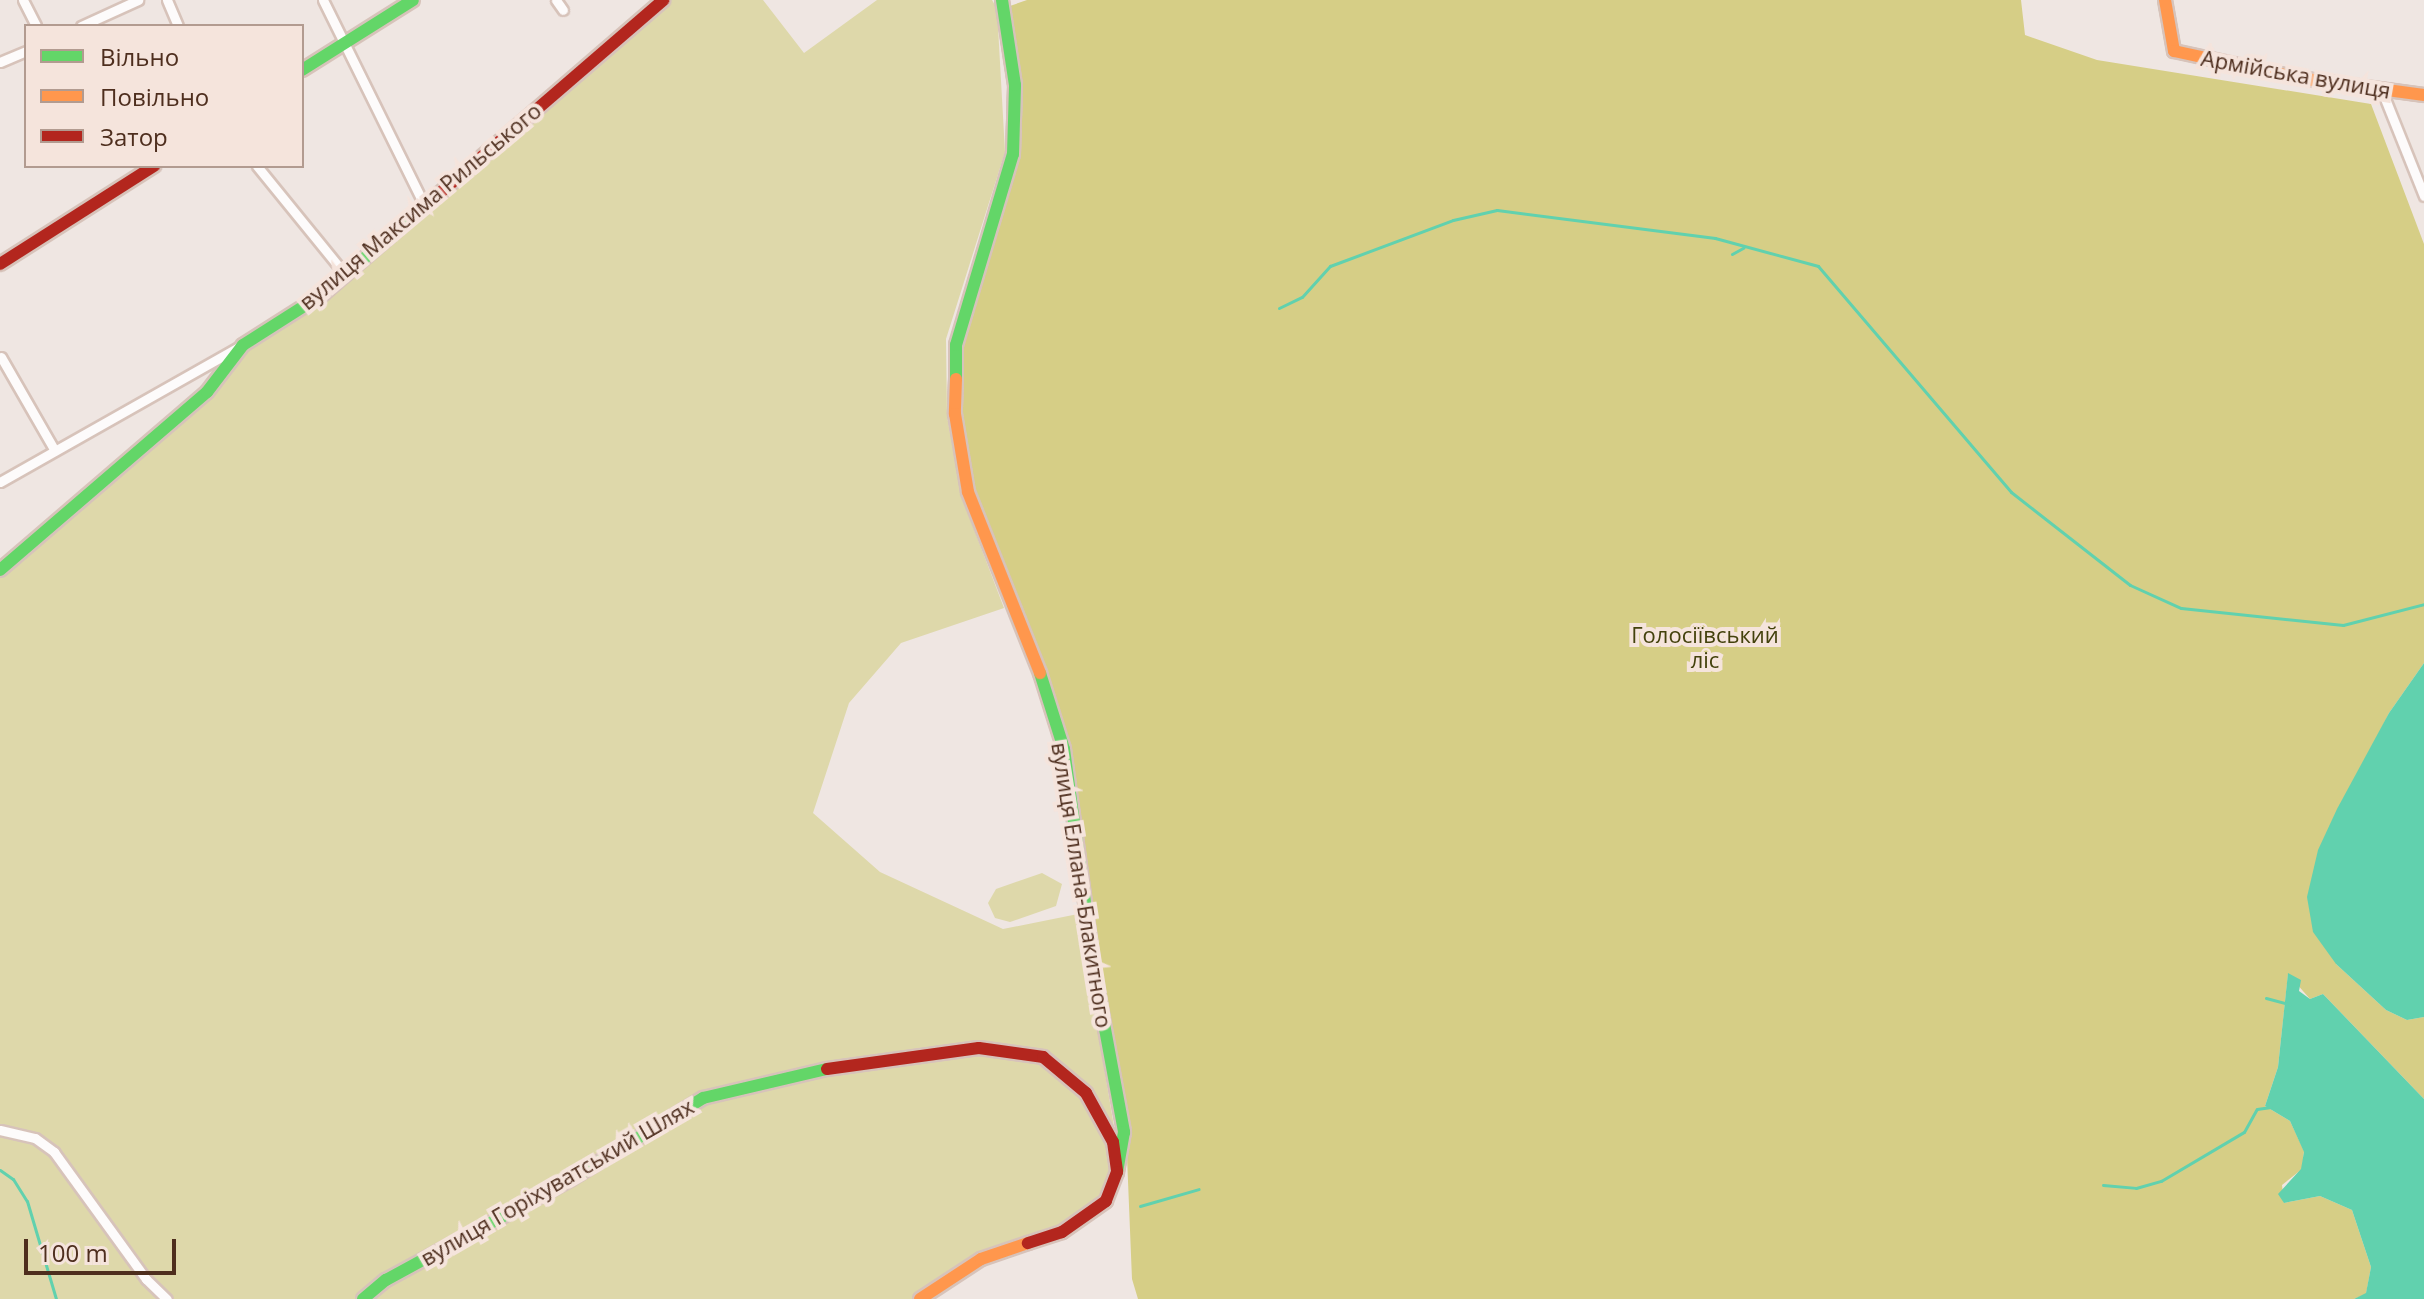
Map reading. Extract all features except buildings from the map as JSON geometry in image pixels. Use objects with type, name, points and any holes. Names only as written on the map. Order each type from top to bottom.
[{"type":"street","points":[[23,0],[35,24]]},
{"type":"street","points":[[85,24],[138,0]]},
{"type":"street","points":[[167,0],[177,24]]},
{"type":"street","points":[[323,0],[424,204]]},
{"type":"street","points":[[304,69],[413,0]]},
{"type":"street","points":[[556,0],[563,10]]},
{"type":"street","name":"вулиця Максима Рильського","points":[[0,570],[207,392],[243,345],[323,294],[343,272],[663,0]]},
{"type":"street","name":"вулиця Еллана-Блакитного","points":[[1002,0],[1015,85],[1013,154],[956,345],[955,414],[968,492],[985,545],[1039,670],[1064,749],[1095,975],[1124,1132],[1117,1172]]},
{"type":"street","name":"Армійська вулиця","points":[[2165,0],[2174,51],[2382,91],[2424,95]]},
{"type":"street","points":[[0,62],[24,52]]},
{"type":"street","points":[[2382,91],[2424,196]]},
{"type":"street","points":[[0,264],[151,168]]},
{"type":"street","points":[[259,168],[343,272]]},
{"type":"street","points":[[0,482],[243,345]]},
{"type":"street","points":[[1,357],[55,451]]},
{"type":"street","name":"вулиця Горіхуватський Шлях","points":[[363,1299],[386,1280],[571,1179],[703,1098],[801,1073],[979,1048],[1043,1057],[1086,1093],[1113,1142],[1117,1172]]},
{"type":"street","points":[[0,1130],[35,1138],[54,1152],[138,1268],[167,1299]]},
{"type":"street","points":[[920,1299],[981,1259],[1062,1232],[1106,1201],[1117,1172]]},
{"type":"shaded area","points":[[670,0],[763,0],[804,53],[877,0],[992,0],[997,9],[1005,152],[946,339],[947,416],[961,495],[1004,608],[901,643],[849,703],[813,813],[880,872],[1003,929],[1078,914],[1118,1150],[1103,1198],[1060,1228],[979,1254],[914,1299],[0,1299],[0,574],[237,358],[328,294]]},
{"type":"shaded area","points":[[2424,663],[2424,1017],[2407,1020],[2386,1010],[2336,964],[2313,932],[2307,897],[2318,850],[2337,809],[2389,713]]},
{"type":"shaded area","points":[[1042,873],[1062,884],[1056,906],[1010,922],[995,918],[988,903],[996,889]]},
{"type":"shaded area","points":[[2288,973],[2301,980],[2299,991],[2310,999],[2323,994],[2424,1099],[2424,1299],[2354,1299],[2366,1293],[2371,1267],[2352,1210],[2320,1196],[2284,1203],[2278,1194],[2301,1169],[2304,1152],[2290,1121],[2265,1106],[2278,1067]]},
{"type":"green space","name":"Голосіївський ліс","points":[[1027,0],[2021,0],[2025,35],[2097,60],[2371,104],[2424,244],[2424,663],[2389,713],[2368,756],[2336,964],[2386,1010],[2407,1020],[2424,1017],[2424,1099],[2323,994],[2310,999],[2288,974],[2278,1067],[2265,1106],[2290,1121],[2304,1151],[2302,1169],[2282,1185],[2284,1203],[2320,1196],[2352,1210],[2371,1267],[2366,1294],[2354,1299],[1138,1299],[1132,1279],[1126,1132],[1067,748],[971,492],[959,413],[958,346],[1016,155],[1007,7]]},
{"type":"waterway","points":[[1279,308],[1302,297],[1330,266],[1453,220],[1497,210],[1715,238],[1818,266],[2011,492],[2130,585],[2181,608],[2343,625],[2424,604]]},
{"type":"waterway","points":[[1732,254],[1743,248]]},
{"type":"waterway","points":[[2266,998],[2289,1004]]},
{"type":"waterway","points":[[2103,1185],[2136,1188],[2161,1181],[2244,1132],[2257,1109],[2271,1107]]},
{"type":"waterway","points":[[0,1170],[13,1179],[27,1201],[56,1299]]},
{"type":"waterway","points":[[1140,1206],[1199,1189]]},
{"type":"traffic: fast","points":[[304,69],[413,0]]},
{"type":"traffic: fast","points":[[956,379],[956,345],[1013,154],[1015,85],[1002,0]]},
{"type":"traffic: fast","points":[[0,570],[207,392],[243,345],[323,294],[412,217]]},
{"type":"traffic: fast","points":[[1040,673],[1064,749],[1095,975],[1124,1132],[1117,1172]]},
{"type":"traffic: fast","points":[[363,1299],[386,1280],[571,1179],[703,1098],[827,1069]]},
{"type":"traffic: slow","points":[[2165,0],[2174,51],[2299,78],[2424,95]]},
{"type":"traffic: slow","points":[[956,379],[955,414],[968,492],[1040,673]]},
{"type":"traffic: slow","points":[[920,1299],[981,1259],[1028,1243]]},
{"type":"traffic: jam","points":[[412,217],[663,0]]},
{"type":"traffic: jam","points":[[0,264],[151,168]]},
{"type":"traffic: jam","points":[[827,1069],[979,1048],[1043,1057],[1086,1093],[1113,1142],[1117,1172],[1106,1201],[1062,1232],[1028,1243]]}]
